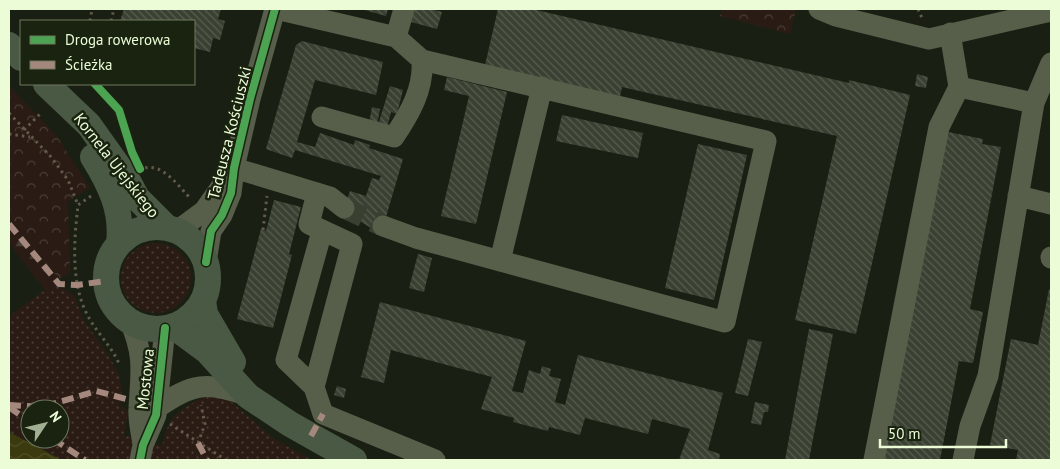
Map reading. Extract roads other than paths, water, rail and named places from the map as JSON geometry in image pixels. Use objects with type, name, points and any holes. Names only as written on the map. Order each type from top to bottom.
[{"type":"main road","points":[[9,45],[20,57]]},
{"type":"main road","name":"Kornela Ujejskiego","points":[[46,85],[89,126],[126,177],[138,198],[171,229]]},
{"type":"main road","name":"Kornela Ujejskiego","points":[[46,85],[110,185],[121,227],[119,243]]},
{"type":"main road","points":[[145,228],[171,229],[195,243],[206,262],[208,281],[203,300],[191,316],[169,327],[153,329],[130,321],[118,310],[109,297],[106,281],[109,261],[119,243],[131,233],[145,228]]},
{"type":"main road","points":[[203,300],[205,314],[225,352],[271,410]]},
{"type":"main road","points":[[169,327],[204,347],[248,396],[290,424],[354,460]]},
{"type":"street","points":[[276,9],[396,37],[422,60],[542,87],[766,142],[725,322],[416,238],[383,226]]},
{"type":"street","name":"Tadeusza Kościuszki","points":[[206,262],[211,231],[222,215],[231,193],[234,168],[250,98],[276,9]]},
{"type":"street","points":[[396,37],[404,9]]},
{"type":"street","points":[[819,9],[836,16],[929,39],[1051,11]]},
{"type":"street","points":[[874,460],[939,127],[959,87],[950,33]]},
{"type":"street","points":[[322,117],[394,137],[413,108],[423,72],[422,60]]},
{"type":"street","points":[[963,460],[970,426],[988,376],[1034,104],[1051,63]]},
{"type":"street","points":[[500,261],[542,87]]},
{"type":"street","points":[[959,87],[1034,104]]},
{"type":"street","points":[[234,168],[330,197],[344,208]]},
{"type":"street","name":"Tadeusza Kościuszki","points":[[171,229],[204,211],[234,168]]},
{"type":"street","points":[[314,387],[352,244],[308,224],[317,193]]},
{"type":"street","points":[[1018,196],[1051,204]]},
{"type":"street","points":[[322,231],[286,360],[314,387],[323,414],[435,460]]},
{"type":"street","name":"Mostowa","points":[[130,321],[141,352],[142,369],[139,410],[146,433]]},
{"type":"street","name":"Mostowa","points":[[146,433],[169,327]]},
{"type":"street","points":[[146,433],[176,395],[198,386],[219,386],[248,396]]},
{"type":"water","points":[[9,432],[20,438],[20,449],[41,449],[62,460],[9,460]]},
{"type":"tunnel","points":[[344,208],[383,226]]}]
